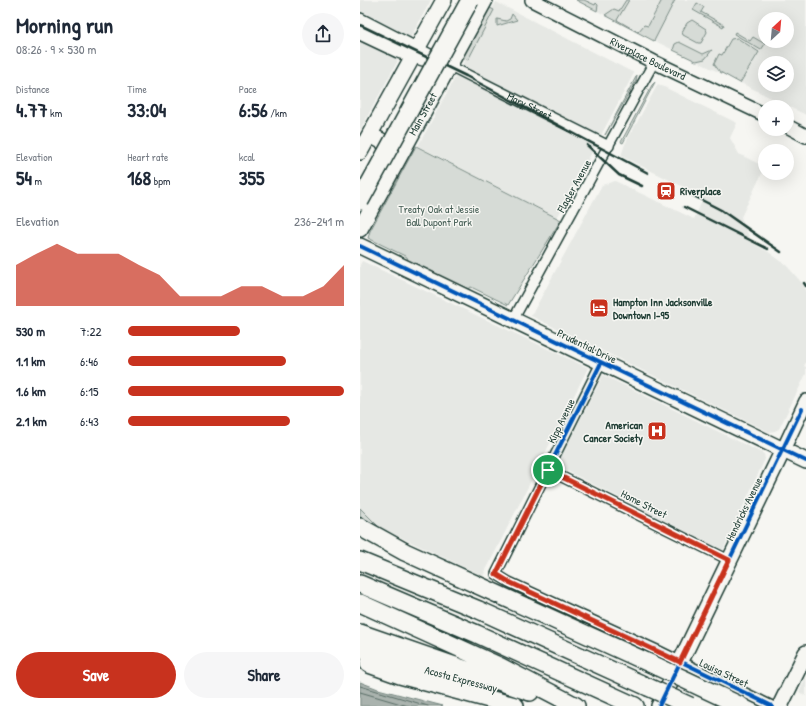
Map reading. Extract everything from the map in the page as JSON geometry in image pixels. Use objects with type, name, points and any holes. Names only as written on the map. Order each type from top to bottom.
[{"type":"highway","points":[[360,179],[458,0]]},
{"type":"highway","points":[[363,211],[470,0]]},
{"type":"highway","points":[[360,527],[405,552]]},
{"type":"highway","points":[[360,534],[405,552],[741,706]]},
{"type":"highway","points":[[360,561],[479,610],[690,706]]},
{"type":"highway","points":[[360,584],[472,631],[635,706]]},
{"type":"highway","points":[[360,603],[501,667],[576,706]]},
{"type":"highway","points":[[360,633],[508,684],[564,706]]},
{"type":"highway","name":"Acosta Expressway","points":[[360,649],[394,661],[564,706]]},
{"type":"highway","points":[[360,660],[393,673],[515,706]]},
{"type":"main road","points":[[360,152],[444,0]]},
{"type":"main road","name":"Main Street","points":[[360,229],[363,211],[402,152],[485,0]]},
{"type":"main road","name":"Riverplace Boulevard","points":[[532,0],[654,62],[758,112]]},
{"type":"main road","name":"Mary Street","points":[[360,20],[415,53]]},
{"type":"main road","name":"Mary Street","points":[[360,33],[450,66]]},
{"type":"main road","points":[[794,130],[806,136]]},
{"type":"main road","points":[[370,135],[402,152]]},
{"type":"main road","name":"Prudential Drive","points":[[360,246],[806,461]]},
{"type":"main road","points":[[783,450],[806,401]]},
{"type":"main road","name":"Hendricks Avenue","points":[[659,706],[783,450]]},
{"type":"main road","points":[[780,706],[806,653]]},
{"type":"street","name":"Flagler Avenue","points":[[513,320],[654,62]]},
{"type":"street","name":"Mary Street","points":[[450,66],[609,146]]},
{"type":"street","name":"Kipp Avenue","points":[[496,574],[601,363]]},
{"type":"street","name":"Home Street","points":[[548,470],[729,560]]},
{"type":"street","name":"Louisa Street","points":[[496,574],[509,582],[772,706]]},
{"type":"shaded area","points":[[360,0],[431,0],[360,130]]},
{"type":"shaded area","points":[[576,0],[806,0],[806,115],[794,109],[794,100],[775,100],[759,92],[794,92],[794,56],[758,56],[758,91]]},
{"type":"shaded area","points":[[496,2],[634,73],[557,218],[418,146]]},
{"type":"shaded area","points":[[658,84],[737,123],[730,138],[739,154],[758,164],[759,180],[741,217],[752,243],[770,253],[786,265],[802,283],[806,290],[806,362],[804,366],[806,367],[806,374],[779,429],[769,432],[531,316],[602,185],[615,181],[694,219],[704,197],[621,156],[625,144]]},
{"type":"shaded area","points":[[362,261],[588,368],[483,576],[379,527],[360,508],[360,265]]},
{"type":"shaded area","points":[[603,375],[764,454],[765,459],[723,550],[557,466]]},
{"type":"shaded area","points":[[806,677],[806,696],[799,692]]},
{"type":"green space","points":[[576,0],[584,0],[595,5],[596,3],[598,5],[597,11]]},
{"type":"green space","points":[[626,0],[629,0],[617,20],[638,32],[644,25],[648,26],[662,0],[675,0],[654,41],[605,15],[614,9],[619,11]]},
{"type":"green space","points":[[697,3],[704,7],[701,12],[724,25],[723,27],[693,10]]},
{"type":"green space","points":[[488,7],[494,10],[468,60],[463,57],[464,52]]},
{"type":"green space","points":[[512,14],[517,20],[497,26],[497,19],[506,21],[510,19]]},
{"type":"green space","points":[[692,20],[706,29],[707,32],[701,43],[698,43],[683,35],[682,32],[687,23]]},
{"type":"green space","points":[[735,32],[750,41],[753,37],[758,40],[758,48],[762,48],[761,50],[734,34]]},
{"type":"green space","points":[[737,38],[759,52],[740,83],[720,72],[714,64],[719,54],[722,55],[731,39]]},
{"type":"green space","points":[[679,42],[703,54],[712,50],[705,59],[696,61],[673,50],[675,44]]},
{"type":"green space","points":[[637,75],[636,81],[605,135]]},
{"type":"green space","points":[[655,82],[623,143],[621,142],[652,85]]},
{"type":"green space","name":"Treaty Oak at Jessie Ball Dupont Park","points":[[416,146],[561,220],[508,305],[471,287],[467,289],[408,261],[407,257],[368,238],[370,231]]},
{"type":"green space","points":[[360,508],[379,527],[360,517]]},
{"type":"water","points":[[360,682],[378,689],[443,706],[360,706]]},
{"type":"railway","points":[[360,25],[466,76],[648,173]]},
{"type":"railway","points":[[587,145],[619,175],[642,186]]},
{"type":"railway","points":[[690,194],[721,210],[781,252]]},
{"type":"railway","points":[[684,207],[768,249]]},
{"type":"cycle path","points":[[360,246],[806,461]]},
{"type":"cycle path","points":[[601,363],[496,574],[509,582],[657,650],[772,706]]},
{"type":"cycle path","points":[[659,706],[802,409]]},
{"type":"place","name":"Riverplace","points":[[666,191]]},
{"type":"place","name":"Hampton Inn Jacksonville Downtown I-95","points":[[599,308]]},
{"type":"place","name":"American Cancer Society","points":[[657,431]]},
{"type":"route","points":[[548,470],[729,560],[680,662],[651,647],[509,582],[496,574],[548,470]]}]
